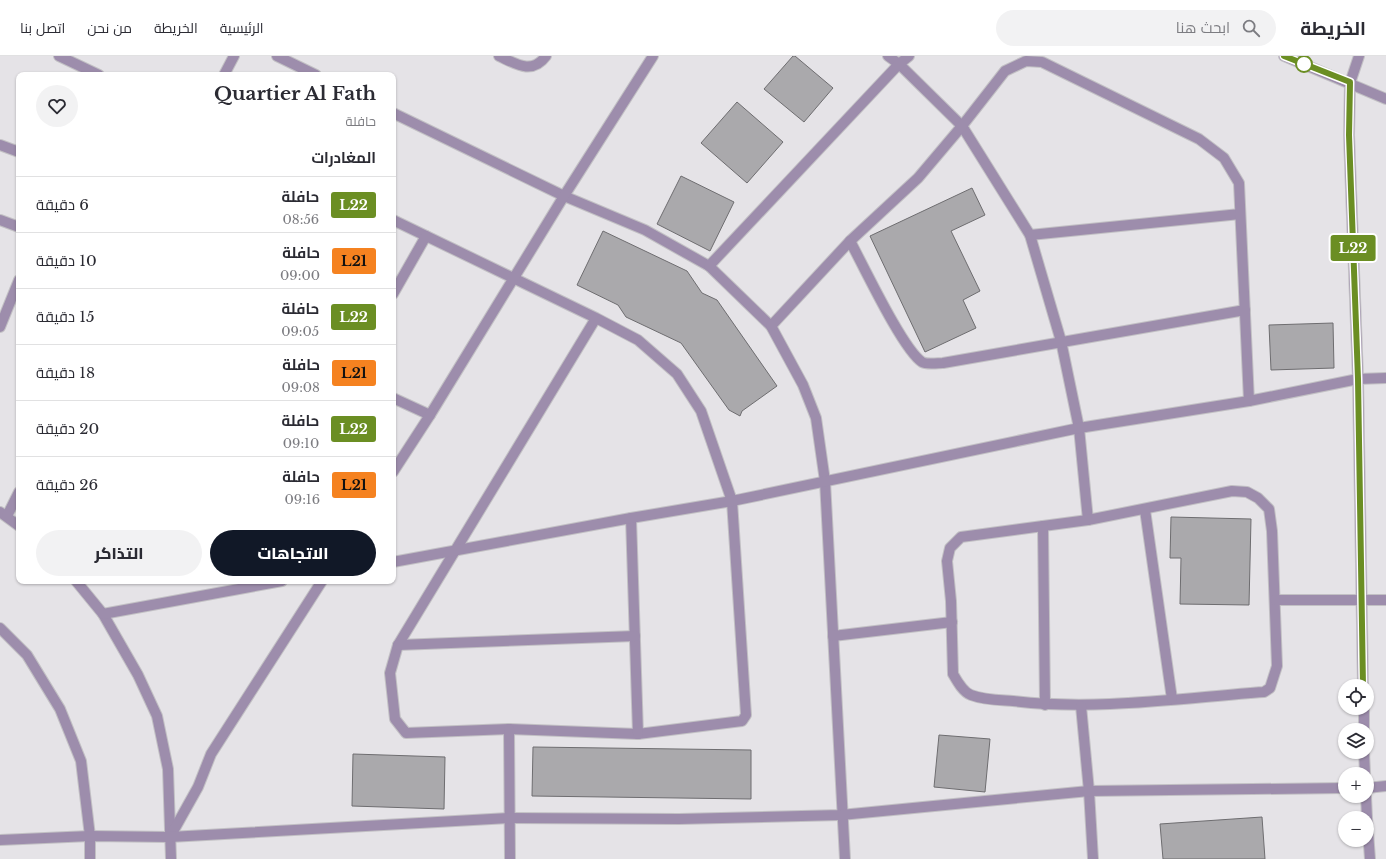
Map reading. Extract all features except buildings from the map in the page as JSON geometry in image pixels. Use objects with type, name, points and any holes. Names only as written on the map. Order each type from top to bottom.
[{"type":"street","points":[[58,56],[93,72]]},
{"type":"street","points":[[226,72],[234,56]]},
{"type":"street","points":[[277,56],[310,72]]},
{"type":"street","points":[[499,56],[517,65],[530,67],[540,63],[546,56]]},
{"type":"street","points":[[396,467],[430,415],[564,196],[653,56]]},
{"type":"street","points":[[888,56],[899,64],[962,126],[1030,235],[1061,341],[1079,428],[1088,520]]},
{"type":"street","points":[[710,266],[899,64],[909,56]]},
{"type":"street","points":[[1284,56],[1350,82],[1386,99]]},
{"type":"street","points":[[1359,56],[1350,82],[1349,135],[1358,379],[1363,679]]},
{"type":"street","points":[[771,326],[850,241],[918,178],[962,126],[1005,71],[1026,61],[1042,62],[1199,139],[1224,158],[1239,183],[1249,401]]},
{"type":"street","points":[[396,114],[564,196],[644,230],[710,266],[771,326],[802,385],[816,418],[825,481],[834,636],[841,815],[845,859]]},
{"type":"street","points":[[0,145],[16,151]]},
{"type":"street","points":[[1030,235],[1240,214]]},
{"type":"street","points":[[0,220],[16,226]]},
{"type":"street","points":[[396,221],[596,318],[638,340],[677,374],[701,411],[732,501],[745,718],[742,721],[638,734],[508,729],[406,733],[395,718],[390,673],[398,645],[596,318]]},
{"type":"street","points":[[396,289],[426,236]]},
{"type":"street","points":[[850,241],[902,337],[912,353],[923,363],[944,363],[1061,341],[1245,310]]},
{"type":"street","points":[[0,327],[16,287]]},
{"type":"street","points":[[0,297],[10,300]]},
{"type":"street","points":[[396,561],[732,501],[1079,428],[1249,401],[1358,379],[1386,378]]},
{"type":"street","points":[[396,399],[430,415]]},
{"type":"street","points":[[1232,491],[1247,492],[1258,498],[1269,509],[1272,531],[1277,666],[1270,688],[1264,692],[1081,706],[1045,705],[981,698],[969,694],[953,674],[952,622],[947,561],[950,548],[961,537],[1088,520],[1146,510],[1232,491]]},
{"type":"street","points":[[16,499],[4,514],[16,524]]},
{"type":"street","points":[[1146,510],[1172,699]]},
{"type":"street","points":[[631,518],[638,734]]},
{"type":"street","points":[[1043,526],[1045,705]]},
{"type":"street","points":[[78,584],[103,614],[138,674],[157,716],[168,769],[171,859]]},
{"type":"street","points":[[103,614],[266,584]]},
{"type":"street","points":[[170,837],[198,787],[211,754],[320,584]]},
{"type":"street","points":[[1275,600],[1386,600]]},
{"type":"street","points":[[834,636],[952,622]]},
{"type":"street","points":[[0,628],[27,655],[60,709],[81,761],[90,836],[90,859]]},
{"type":"street","points":[[398,645],[635,636]]},
{"type":"street","points":[[1081,706],[1089,791],[1093,859]]},
{"type":"street","points":[[508,729],[510,859]]},
{"type":"street","points":[[1374,787],[1386,786]]},
{"type":"street","points":[[0,840],[90,836],[170,837],[509,818],[679,819],[841,815],[1089,791],[1338,788]]},
{"type":"street","points":[[1369,847],[1370,859]]},
{"type":"bus line","name":"L22","points":[[1284,56],[1350,82],[1349,135],[1358,379],[1363,679]]}]
